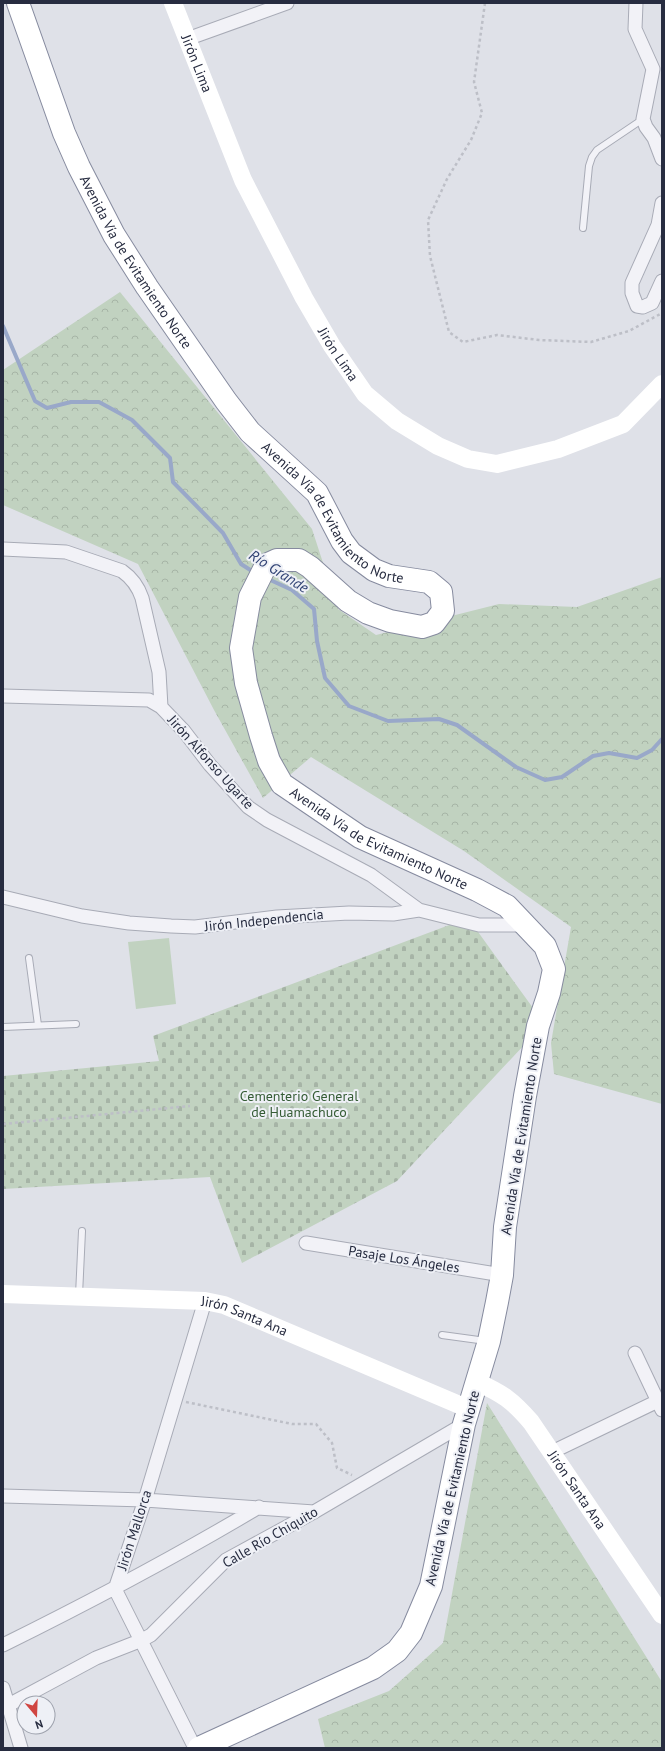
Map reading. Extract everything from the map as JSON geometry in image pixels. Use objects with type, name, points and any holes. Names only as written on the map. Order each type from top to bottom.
[{"type":"highway","name":"Avenida Vía de Evitamiento Norte","points":[[18,3],[64,133],[79,167],[111,229],[147,287],[226,401],[250,432],[317,493],[342,541],[351,553],[374,570],[389,576],[428,582],[441,592],[443,611],[434,623],[422,627],[390,621],[368,612],[348,601],[310,567],[299,560],[277,560],[266,565],[250,597],[241,648],[246,683],[269,761],[282,784],[360,837],[477,890],[507,906],[545,946],[554,969],[549,992],[538,1026],[524,1104],[505,1227],[502,1275],[489,1341],[467,1416],[431,1586],[411,1633],[397,1651],[373,1668],[199,1748]]},
{"type":"street","name":"Jirón Lima","points":[[173,3],[243,180],[304,298],[332,346],[365,394],[397,421],[438,446],[456,454],[468,459],[498,464],[558,449],[623,424],[662,384]]},
{"type":"street","points":[[187,39],[287,3]]},
{"type":"street","points":[[636,3],[635,29],[653,69],[643,118],[646,127],[654,138],[662,159]]},
{"type":"street","points":[[662,203],[658,225],[632,283],[632,293],[637,306],[644,307],[652,304],[662,281]]},
{"type":"street","points":[[3,549],[66,552],[122,571],[133,580],[142,598],[159,672],[161,707]]},
{"type":"street","name":"Jirón Alfonso Ugarte","points":[[3,696],[149,700],[161,707],[184,731],[210,765],[248,807],[267,820],[371,875],[419,910]]},
{"type":"street","name":"Jirón Independencia","points":[[3,897],[82,916],[129,923],[195,927],[277,917],[349,913],[393,914],[419,910],[480,925],[526,925]]},
{"type":"street","name":"Pasaje Los Ángeles","points":[[306,1244],[502,1275]]},
{"type":"street","name":"Jirón Santa Ana","points":[[3,1294],[205,1301],[224,1305],[467,1416]]},
{"type":"street","name":"Jirón Mallorca","points":[[195,1748],[115,1589],[145,1500],[205,1301]]},
{"type":"street","points":[[552,1452],[660,1403],[636,1353]]},
{"type":"street","name":"Jirón Santa Ana","points":[[477,1382],[497,1391],[514,1403],[531,1422],[662,1615]]},
{"type":"street","name":"Calle Río Chiquito","points":[[6,1706],[96,1658],[142,1640],[151,1634],[226,1560],[368,1481],[467,1416]]},
{"type":"street","points":[[3,1496],[145,1500],[314,1512]]},
{"type":"street","points":[[3,1645],[115,1589],[198,1544],[259,1508]]},
{"type":"street","points":[[3,1688],[6,1706],[21,1748]]},
{"type":"lane","points":[[583,228],[589,166],[592,157],[597,150],[643,118]]},
{"type":"lane","points":[[29,958],[38,1025]]},
{"type":"lane","points":[[3,1028],[76,1024]]},
{"type":"lane","points":[[79,1297],[82,1231]]},
{"type":"lane","points":[[442,1334],[489,1341]]},
{"type":"path","points":[[485,3],[474,82],[482,113],[471,140],[447,179],[428,220],[430,256],[449,332],[463,342],[497,335],[539,340],[591,342],[629,331],[662,313]]},
{"type":"path","points":[[3,1124],[190,1106]]},
{"type":"path","points":[[175,1400],[292,1424],[316,1424],[332,1443],[337,1468],[368,1481]]},
{"type":"green space","points":[[120,292],[312,529],[338,609],[376,635],[499,604],[577,607],[662,577],[662,1104],[554,1074],[551,1043],[571,927],[464,851],[311,757],[263,798],[214,710],[138,564],[3,505],[3,370]]},
{"type":"green space","name":"Cementerio General de Huamachuco","points":[[468,918],[533,1008],[526,1043],[397,1181],[242,1263],[210,1177],[3,1189],[3,1076],[159,1061],[153,1036]]},
{"type":"green space","points":[[169,938],[176,1004],[136,1009],[128,942]]},
{"type":"green space","points":[[487,1403],[662,1682],[662,1748],[325,1748],[318,1719],[389,1691],[443,1643]]},
{"type":"waterway","name":"Río Grande","points":[[3,326],[35,401],[47,408],[71,402],[99,402],[132,420],[170,458],[173,482],[223,533],[241,564],[255,573]]},
{"type":"waterway","name":"Río Grande","points":[[266,578],[292,590],[314,609],[317,641],[325,678],[349,706],[388,721],[439,719],[457,725],[516,767],[545,780],[562,777],[593,756],[609,753],[637,758],[652,750],[662,739]]}]
